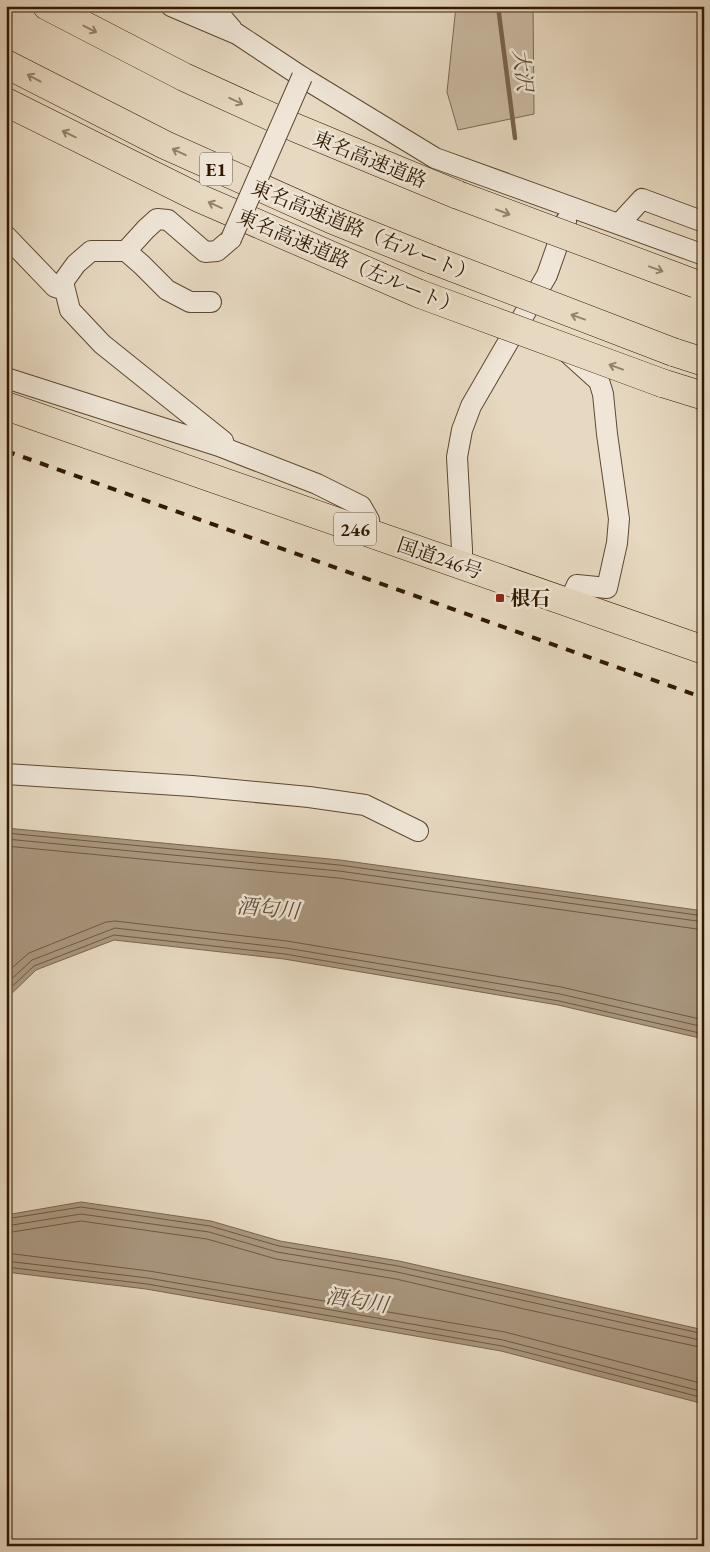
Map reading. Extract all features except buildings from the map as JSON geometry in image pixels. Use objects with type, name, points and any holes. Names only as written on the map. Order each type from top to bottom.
[{"type":"highway","name":"東名高速道路","points":[[47,6],[192,81],[296,128],[458,195],[700,285]]},
{"type":"highway","name":"東名高速道路（右ルート）","points":[[6,64],[182,153],[333,220],[672,352],[704,362]]},
{"type":"highway","name":"東名高速道路（左ルート）","points":[[6,102],[201,200],[420,294],[662,383],[704,396]]},
{"type":"highway","name":"国道246号","points":[[6,406],[704,650]]},
{"type":"street","points":[[171,6],[237,34],[302,77],[435,158],[704,255]]},
{"type":"street","points":[[212,6],[237,34]]},
{"type":"street","points":[[126,251],[157,219],[168,220],[206,252],[217,251],[232,239],[302,77]]},
{"type":"street","points":[[618,224],[642,200],[704,222]]},
{"type":"street","points":[[462,566],[457,457],[462,430],[471,406],[547,275],[571,207]]},
{"type":"street","points":[[6,236],[55,287],[65,290]]},
{"type":"street","points":[[211,302],[190,302],[167,290],[126,251],[91,251],[76,264],[63,282],[70,310],[102,344],[223,441],[225,448]]},
{"type":"street","points":[[525,314],[599,381],[604,394],[618,519],[617,543],[607,588],[578,585],[570,602]]},
{"type":"street","points":[[6,378],[225,448],[318,484],[361,506],[369,520],[365,533]]},
{"type":"street","points":[[6,774],[192,786],[365,805],[418,831]]},
{"type":"shaded area","points":[[456,6],[533,6],[534,114],[458,130],[447,92]]},
{"type":"water","name":"酒匂川","points":[[6,828],[340,860],[704,911],[704,1039],[558,1005],[284,959],[114,940],[36,970],[6,999]]},
{"type":"water","name":"酒匂川","points":[[81,1202],[211,1221],[280,1241],[399,1261],[704,1330],[704,1404],[501,1351],[146,1289],[6,1272],[6,1215]]},
{"type":"waterway","name":"大沢","points":[[498,6],[515,138]]},
{"type":"railway","points":[[6,451],[704,698]]},
{"type":"place","name":"根石","points":[[500,598]]}]
